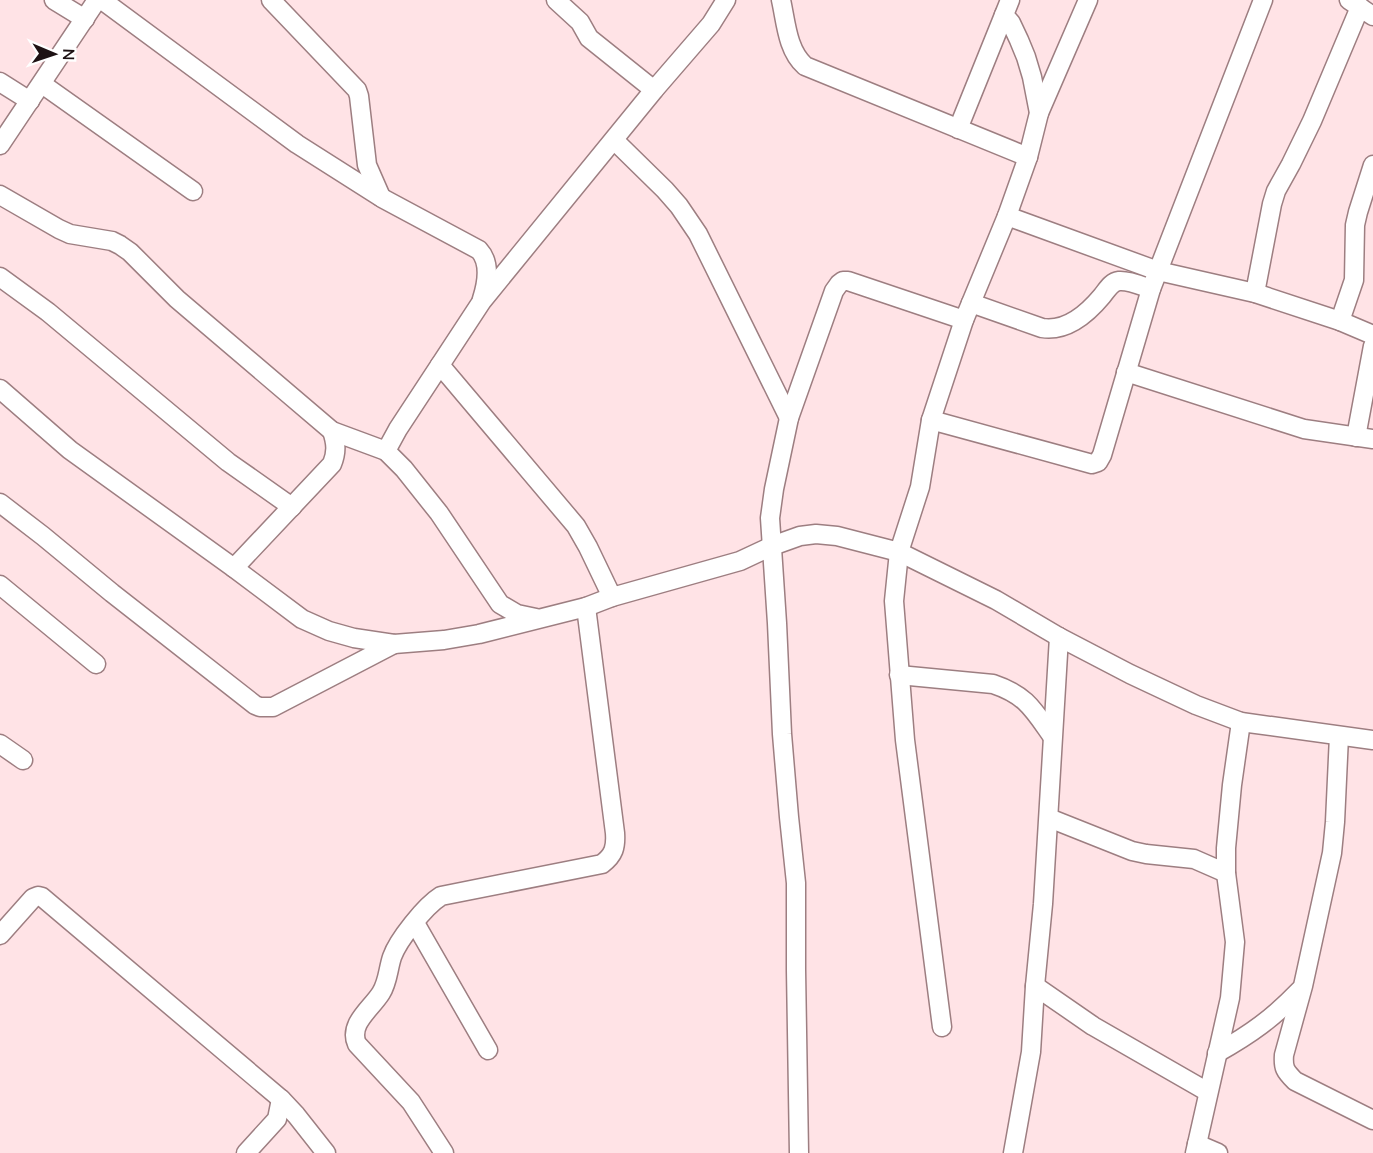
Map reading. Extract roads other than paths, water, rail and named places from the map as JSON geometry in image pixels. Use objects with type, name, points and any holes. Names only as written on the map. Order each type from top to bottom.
[{"type":"street","points":[[54,0],[85,19]]},
{"type":"street","points":[[0,145],[97,0]]},
{"type":"street","points":[[102,0],[297,144],[382,198],[479,250],[486,262],[487,273],[482,301]]},
{"type":"street","points":[[271,0],[357,90],[367,165],[382,198]]},
{"type":"street","points":[[556,0],[580,22],[589,38],[654,90]]},
{"type":"street","points":[[386,451],[482,301],[654,90],[711,24],[726,0]]},
{"type":"street","points":[[781,0],[790,42],[799,61],[805,66],[1028,157]]},
{"type":"street","points":[[942,1027],[912,801],[899,675],[894,601],[899,552],[920,487],[931,420],[964,320],[1007,216],[1028,157],[1039,113],[1088,0]]},
{"type":"street","points":[[931,420],[1092,464],[1098,462],[1151,289],[1263,0]]},
{"type":"street","points":[[958,129],[1007,7]]},
{"type":"street","points":[[1007,7],[1026,57],[1039,113]]},
{"type":"street","points":[[1255,293],[1276,191],[1312,121],[1360,8]]},
{"type":"street","points":[[0,82],[30,101]]},
{"type":"street","points":[[42,84],[193,191]]},
{"type":"street","points":[[614,140],[665,190],[698,234],[789,418]]},
{"type":"street","points":[[1340,321],[1354,280],[1355,225],[1373,165]]},
{"type":"street","points":[[0,195],[46,223],[70,234],[120,244],[177,299],[332,431],[386,451],[404,469],[439,513],[500,604],[517,614],[536,618]]},
{"type":"street","points":[[1007,216],[1158,270],[1255,293],[1340,321],[1373,335]]},
{"type":"street","points":[[0,277],[48,312],[228,462],[292,507]]},
{"type":"street","points":[[799,1153],[795,970],[796,883],[782,734],[770,518],[774,489],[789,418],[834,291],[839,284],[848,281],[964,320]]},
{"type":"street","points":[[971,303],[1050,329],[1068,324],[1088,312],[1116,281],[1151,289]]},
{"type":"street","points":[[1126,372],[1304,429],[1364,438],[1373,346]]},
{"type":"street","points":[[440,365],[576,526],[612,597]]},
{"type":"street","points":[[0,389],[70,450],[302,619],[329,631],[354,638],[394,644],[444,640],[479,633],[586,607],[612,597],[740,561],[800,536],[816,534],[837,536],[899,552],[996,600],[1059,637],[1130,674],[1196,705],[1241,722],[1373,740]]},
{"type":"street","points":[[234,568],[332,464],[336,450],[332,431]]},
{"type":"street","points":[[0,503],[111,593],[260,707],[273,706],[394,644]]},
{"type":"street","points":[[0,585],[96,664]]},
{"type":"street","points":[[479,633],[500,604]]},
{"type":"street","points":[[444,1153],[411,1102],[357,1044],[355,1038],[357,1025],[382,991],[388,978],[392,958],[401,940],[427,907],[441,896],[602,864],[613,853],[616,844],[615,833],[586,607]]},
{"type":"street","points":[[1013,1153],[1031,1052],[1049,818],[1059,637]]},
{"type":"street","points":[[899,675],[993,684],[1007,689],[1022,697],[1031,706],[1052,736]]},
{"type":"street","points":[[1218,1153],[1196,1148],[1230,998],[1235,942],[1226,873],[1226,848],[1241,722]]},
{"type":"street","points":[[1339,736],[1332,852],[1283,1065],[1295,1081],[1373,1120]]},
{"type":"street","points":[[0,744],[23,760]]},
{"type":"street","points":[[1049,818],[1132,851],[1194,860],[1226,873]]},
{"type":"street","points":[[1194,860],[1226,848]]},
{"type":"street","points":[[0,934],[33,898],[42,897],[281,1099],[326,1153]]},
{"type":"street","points":[[415,923],[488,1050]]},
{"type":"street","points":[[1035,986],[1093,1026],[1208,1092]]},
{"type":"street","points":[[1217,1053],[1246,1037],[1268,1021],[1303,986]]},
{"type":"street","points":[[246,1153],[277,1119],[281,1099]]},
{"type":"street","points":[[277,1119],[296,1115]]}]
